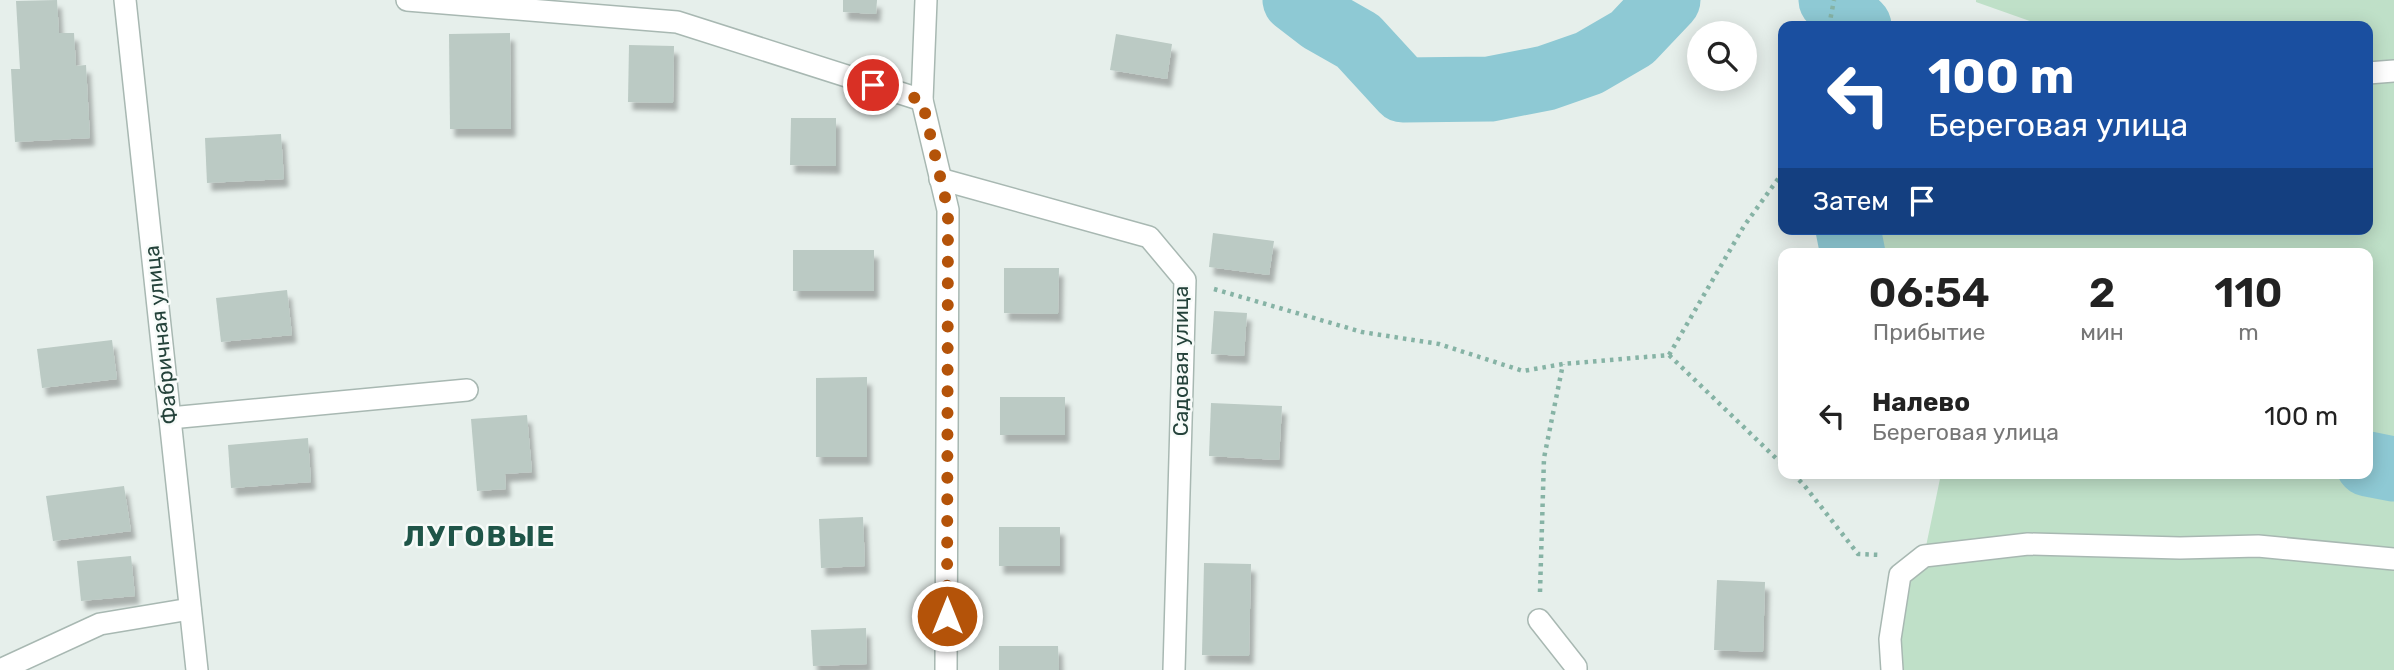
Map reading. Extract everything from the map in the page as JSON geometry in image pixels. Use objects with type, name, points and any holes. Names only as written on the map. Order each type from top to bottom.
[{"type":"street","name":"Фабричная улица","points":[[125,0],[197,670]]},
{"type":"street","points":[[407,0],[677,22],[922,100]]},
{"type":"street","points":[[926,0],[922,100],[948,210],[946,670]]},
{"type":"street","points":[[2373,73],[2394,71]]},
{"type":"street","name":"Садовая улица","points":[[940,179],[1149,237],[1185,280],[1174,670]]},
{"type":"street","points":[[170,418],[467,390]]},
{"type":"street","points":[[1892,670],[1890,639],[1900,575],[1924,556],[2028,544],[2180,548],[2258,546],[2394,559]]},
{"type":"street","points":[[0,670],[100,624],[190,609]]},
{"type":"street","points":[[1539,621],[1576,670]]},
{"type":"path","points":[[1830,21],[1834,0]]},
{"type":"path","points":[[1669,355],[1744,226],[1778,180]]},
{"type":"path","points":[[1185,280],[1362,332],[1439,344],[1523,370],[1669,355],[1778,460]]},
{"type":"path","points":[[1539,621],[1544,458],[1563,364]]},
{"type":"path","points":[[1798,479],[1858,554],[1924,556]]},
{"type":"green space","points":[[2394,0],[2394,670],[1892,670],[1900,575],[1924,556],[1940,479],[2373,479],[2373,248],[1852,248],[1849,235],[2373,235],[2373,21],[2030,21],[1976,2]]},
{"type":"building","points":[[57,0],[59,33],[74,33],[76,66],[86,65],[90,138],[15,142],[11,69],[20,69],[16,1]]},
{"type":"building","points":[[843,0],[877,0],[876,14],[843,12]]},
{"type":"building","points":[[510,33],[511,129],[450,129],[449,34]]},
{"type":"building","points":[[1116,34],[1172,44],[1167,79],[1110,70]]},
{"type":"building","points":[[629,45],[674,46],[673,103],[628,102]]},
{"type":"building","points":[[791,118],[836,118],[836,166],[790,165]]},
{"type":"building","points":[[281,134],[284,179],[207,183],[205,138]]},
{"type":"building","points":[[1213,233],[1274,241],[1269,275],[1209,267]]},
{"type":"building","points":[[793,250],[874,250],[874,291],[793,291]]},
{"type":"building","points":[[1004,268],[1059,268],[1058,314],[1004,313]]},
{"type":"building","points":[[287,290],[292,335],[221,342],[216,298]]},
{"type":"building","points":[[1214,311],[1247,313],[1244,356],[1211,354]]},
{"type":"building","points":[[112,340],[117,379],[42,388],[37,349]]},
{"type":"building","points":[[867,377],[867,457],[816,457],[816,378]]},
{"type":"building","points":[[1000,397],[1065,397],[1065,435],[1000,435]]},
{"type":"building","points":[[1211,403],[1282,406],[1279,460],[1209,456]]},
{"type":"building","points":[[527,415],[532,472],[505,474],[506,489],[477,491],[471,419]]},
{"type":"building","points":[[308,438],[311,482],[231,488],[228,445]]},
{"type":"building","points":[[124,486],[131,531],[53,541],[46,496]]},
{"type":"building","points":[[863,517],[865,566],[821,568],[819,519]]},
{"type":"building","points":[[999,527],[1060,527],[1060,566],[999,566]]},
{"type":"building","points":[[131,556],[135,596],[81,601],[77,561]]},
{"type":"building","points":[[1204,563],[1251,564],[1249,656],[1202,655]]},
{"type":"building","points":[[1717,580],[1765,582],[1763,652],[1714,650]]},
{"type":"building","points":[[866,628],[867,664],[813,666],[811,630]]},
{"type":"building","points":[[999,646],[1058,646],[1059,670],[999,670]]},
{"type":"waterway","points":[[1295,0],[1321,20],[1358,41],[1403,90],[1490,89],[1546,78],[1589,63],[1632,38],[1668,0]]},
{"type":"waterway","points":[[1831,0],[1854,21]]},
{"type":"waterway","points":[[1849,235],[1852,248]]},
{"type":"waterway","points":[[2373,465],[2394,469]]},
{"type":"district","name":"ЛУГОВЫЕ","points":[[480,536]]},
{"type":"route","points":[[873,85],[922,100],[948,210],[947,616]]}]
